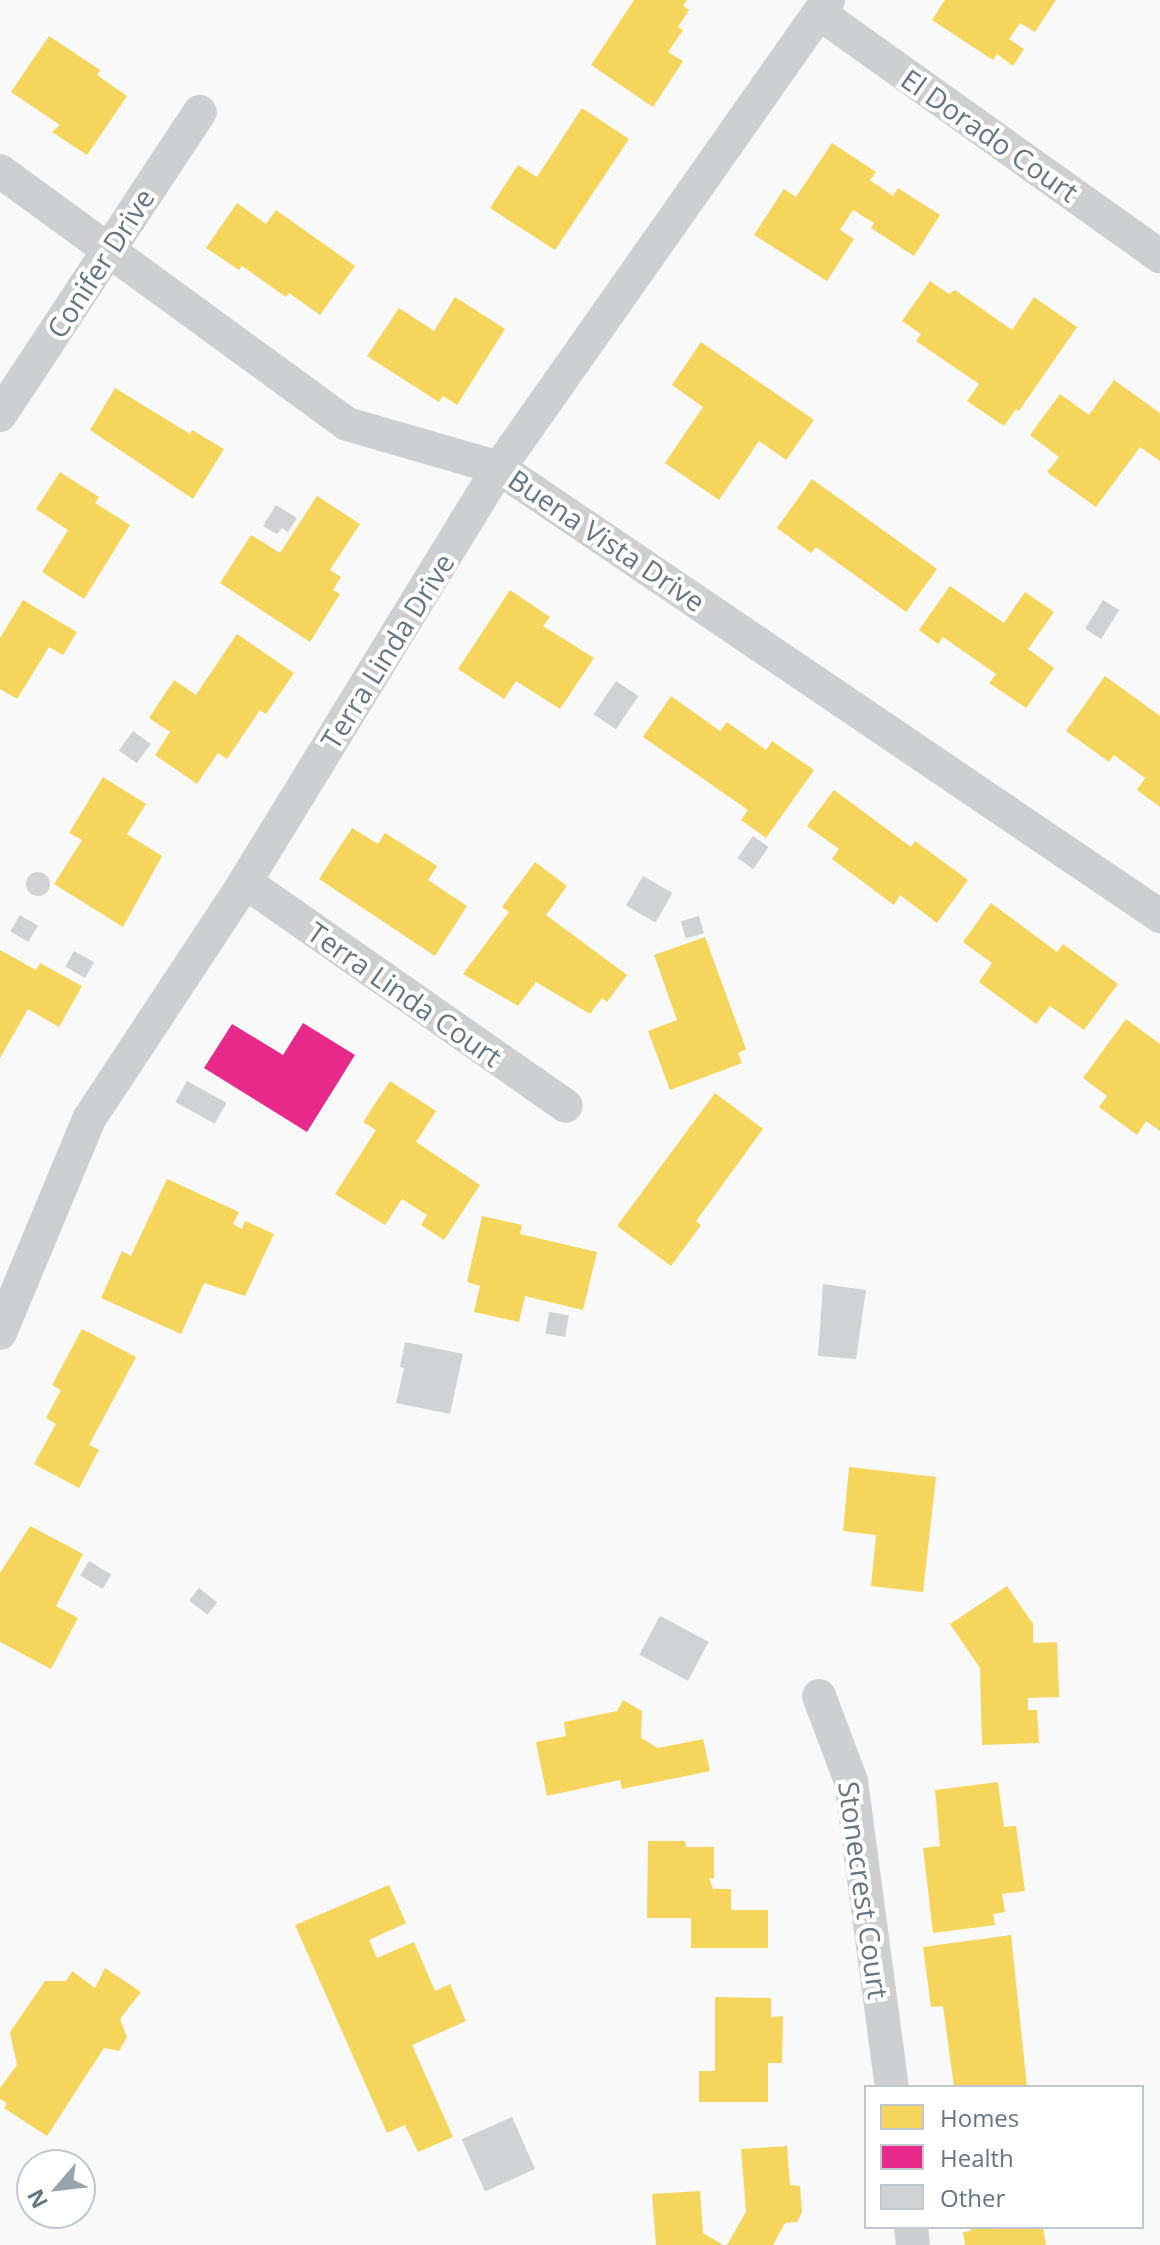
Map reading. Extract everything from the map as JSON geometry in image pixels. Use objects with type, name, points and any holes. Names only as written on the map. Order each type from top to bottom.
[{"type":"street","name":"El Dorado Court","points":[[824,7],[1160,256]]},
{"type":"street","name":"Terra Linda Drive","points":[[0,1333],[89,1119],[245,882],[499,468],[824,7]]},
{"type":"street","name":"Conifer Drive","points":[[0,415],[200,112]]},
{"type":"street","name":"Buena Vista Drive","points":[[0,171],[107,252],[347,424],[499,468],[1160,916]]},
{"type":"street","name":"Terra Linda Court","points":[[245,882],[566,1106]]},
{"type":"street","name":"Stonecrest Court","points":[[819,1696],[851,1781],[892,2085]]},
{"type":"building: Homes","points":[[634,0],[687,0],[683,6],[689,10],[678,27],[683,30],[668,52],[683,61],[653,107],[591,65]]},
{"type":"building: Homes","points":[[945,0],[1056,0],[1035,32],[1020,23],[1009,39],[1024,49],[1013,66],[997,54],[993,60],[932,20]]},
{"type":"building: Homes","points":[[49,36],[100,70],[97,75],[127,96],[87,155],[52,132],[60,125],[11,92]]},
{"type":"building: Homes","points":[[582,108],[629,139],[555,250],[490,208],[518,165],[537,177]]},
{"type":"building: Homes","points":[[832,143],[876,172],[870,180],[893,196],[898,188],[940,215],[914,256],[871,228],[874,223],[853,210],[840,230],[854,239],[827,281],[754,235],[784,189],[796,197]]},
{"type":"building: Homes","points":[[237,203],[266,224],[276,210],[355,266],[320,315],[289,293],[286,297],[242,266],[239,270],[206,248]]},
{"type":"building: Homes","points":[[930,281],[949,294],[955,290],[1012,330],[1034,297],[1077,327],[1019,411],[1016,409],[1004,426],[967,401],[979,384],[916,341],[921,334],[902,321]]},
{"type":"building: Homes","points":[[455,297],[505,329],[457,405],[443,396],[439,402],[367,356],[399,308],[434,331]]},
{"type":"building: Homes","points":[[701,342],[814,420],[786,460],[759,441],[719,500],[665,463],[703,407],[672,385]]},
{"type":"building: Homes","points":[[1114,380],[1160,413],[1160,461],[1140,447],[1096,507],[1047,472],[1059,457],[1030,435],[1060,394],[1089,415]]},
{"type":"building: Homes","points":[[115,388],[190,434],[192,430],[224,449],[193,499],[90,430]]},
{"type":"building: Homes","points":[[60,472],[99,497],[95,503],[130,525],[84,599],[42,572],[68,530],[36,509]]},
{"type":"building: Homes","points":[[812,479],[937,569],[906,612],[816,547],[811,553],[777,528]]},
{"type":"building: Homes","points":[[317,496],[360,524],[330,570],[341,577],[333,590],[340,594],[310,642],[220,583],[251,535],[280,553]]},
{"type":"building: Homes","points":[[950,586],[1004,623],[1025,592],[1054,612],[1028,649],[1054,668],[1026,708],[989,683],[996,674],[943,637],[938,644],[919,630]]},
{"type":"building: Homes","points":[[510,590],[550,617],[543,626],[594,658],[560,709],[516,681],[504,699],[458,669]]},
{"type":"building: Homes","points":[[23,600],[77,632],[63,655],[49,647],[17,699],[0,689],[0,638]]},
{"type":"building: Homes","points":[[237,634],[294,673],[266,714],[260,710],[227,759],[218,753],[197,784],[155,755],[170,732],[149,718],[174,680],[196,695]]},
{"type":"building: Homes","points":[[1105,676],[1160,716],[1160,807],[1137,790],[1145,778],[1114,755],[1109,762],[1066,731]]},
{"type":"building: Homes","points":[[671,696],[720,731],[727,722],[766,750],[772,741],[814,770],[766,838],[741,820],[748,810],[643,737]]},
{"type":"building: Homes","points":[[103,777],[146,804],[127,834],[162,856],[123,927],[54,884],[82,840],[69,833]]},
{"type":"building: Homes","points":[[834,790],[911,847],[915,841],[968,880],[937,923],[900,895],[894,905],[832,859],[839,849],[807,826]]},
{"type":"building: Homes","points":[[352,828],[378,844],[385,833],[437,866],[428,880],[467,906],[435,956],[319,879]]},
{"type":"building: Homes","points":[[535,862],[567,886],[546,915],[627,975],[607,1002],[602,998],[590,1014],[536,982],[518,1006],[463,974],[509,912],[502,907]]},
{"type":"building: Homes","points":[[991,903],[1057,952],[1063,944],[1118,984],[1084,1030],[1050,1006],[1036,1024],[979,982],[992,963],[963,942]]},
{"type":"building: Homes","points":[[705,937],[746,1049],[738,1053],[742,1063],[670,1090],[648,1031],[677,1020],[654,955]]},
{"type":"building: Homes","points":[[0,950],[36,970],[40,963],[82,986],[59,1027],[28,1009],[0,1058]]},
{"type":"building: Homes","points":[[1126,1019],[1160,1044],[1160,1131],[1146,1121],[1137,1135],[1099,1107],[1107,1096],[1083,1078]]},
{"type":"building: Homes","points":[[390,1081],[436,1111],[416,1142],[480,1185],[444,1240],[421,1225],[427,1215],[402,1199],[385,1225],[335,1194],[376,1130],[363,1122]]},
{"type":"building: Homes","points":[[715,1093],[763,1129],[696,1221],[701,1225],[671,1266],[617,1226]]},
{"type":"building: Homes","points":[[167,1179],[239,1212],[233,1224],[242,1229],[245,1221],[274,1234],[245,1296],[204,1283],[181,1334],[101,1298],[122,1251],[131,1256]]},
{"type":"building: Homes","points":[[482,1216],[522,1225],[520,1234],[597,1252],[583,1310],[525,1296],[519,1322],[474,1312],[480,1286],[467,1282]]},
{"type":"building: Homes","points":[[82,1329],[136,1357],[89,1445],[99,1450],[79,1488],[34,1464],[56,1424],[46,1418],[61,1390],[52,1385]]},
{"type":"building: Homes","points":[[849,1467],[936,1477],[923,1592],[871,1586],[876,1535],[843,1531]]},
{"type":"building: Homes","points":[[30,1526],[83,1554],[56,1606],[78,1618],[51,1669],[0,1642],[0,1573]]},
{"type":"building: Homes","points":[[1007,1586],[1033,1624],[1033,1643],[1057,1642],[1059,1697],[1028,1698],[1028,1710],[1037,1710],[1039,1743],[982,1745],[980,1668],[950,1624]]},
{"type":"building: Homes","points":[[623,1700],[642,1711],[641,1738],[658,1748],[703,1739],[710,1771],[622,1789],[620,1780],[547,1796],[536,1742],[566,1736],[564,1722],[617,1711]]},
{"type":"building: Homes","points":[[998,1782],[1004,1827],[1016,1826],[1025,1891],[1002,1894],[1005,1912],[993,1914],[995,1925],[933,1933],[923,1848],[940,1846],[935,1790]]},
{"type":"building: Homes","points":[[648,1841],[685,1841],[686,1847],[714,1847],[714,1879],[709,1878],[713,1889],[731,1889],[731,1910],[768,1910],[768,1948],[691,1948],[691,1918],[647,1918]]},
{"type":"building: Homes","points":[[389,1885],[406,1923],[369,1940],[377,1958],[414,1942],[435,1991],[450,1984],[466,2021],[412,2045],[453,2137],[418,2152],[405,2125],[387,2133],[295,1925]]},
{"type":"building: Homes","points":[[1011,1935],[1027,2085],[954,2085],[943,2006],[931,2007],[923,1947]]},
{"type":"building: Homes","points":[[105,1968],[141,1992],[120,2019],[127,2037],[119,2051],[104,2048],[47,2136],[4,2108],[7,2103],[0,2099],[0,2088],[17,2065],[10,2032],[45,1981],[66,1981],[72,1971],[95,1988]]},
{"type":"building: Homes","points":[[715,1997],[771,1998],[771,2017],[783,2016],[782,2063],[768,2063],[768,2102],[699,2102],[699,2071],[715,2071]]},
{"type":"building: Homes","points":[[787,2146],[790,2185],[800,2186],[802,2212],[797,2222],[785,2223],[773,2245],[727,2245],[746,2212],[741,2149]]},
{"type":"building: Homes","points":[[700,2191],[703,2233],[723,2245],[656,2245],[652,2194]]},
{"type":"building: Homes","points":[[1043,2229],[1046,2245],[965,2245],[963,2232]]},
{"type":"building: Health","points":[[303,1023],[355,1055],[307,1132],[204,1068],[232,1024],[283,1055]]},
{"type":"building: Other","points":[[276,505],[297,518],[288,532],[282,528],[277,534],[263,526]]},
{"type":"building: Other","points":[[1103,600],[1119,610],[1101,639],[1085,629]]},
{"type":"building: Other","points":[[616,681],[638,696],[616,729],[594,714]]},
{"type":"building: Other","points":[[133,731],[151,744],[137,763],[119,750]]},
{"type":"building: Other","points":[[753,836],[769,847],[753,869],[738,858]]},
{"type":"building: Other","points":[[38,872],[47,875],[50,884],[47,893],[38,896],[29,893],[26,884],[29,875]]},
{"type":"building: Other","points":[[643,876],[672,893],[655,922],[626,905]]},
{"type":"building: Other","points":[[20,915],[38,926],[28,942],[10,931]]},
{"type":"building: Other","points":[[699,916],[704,933],[686,939],[681,921]]},
{"type":"building: Other","points":[[74,951],[94,962],[85,978],[65,967]]},
{"type":"building: Other","points":[[187,1081],[226,1103],[215,1124],[175,1102]]},
{"type":"building: Other","points":[[823,1284],[866,1290],[856,1359],[818,1356]]},
{"type":"building: Other","points":[[549,1312],[569,1315],[565,1337],[546,1334]]},
{"type":"building: Other","points":[[405,1342],[463,1354],[450,1414],[396,1403],[404,1368],[400,1367]]},
{"type":"building: Other","points":[[89,1561],[111,1574],[103,1589],[80,1576]]},
{"type":"building: Other","points":[[199,1588],[217,1602],[207,1615],[189,1601]]},
{"type":"building: Other","points":[[660,1616],[709,1642],[688,1681],[639,1655]]},
{"type":"building: Other","points":[[512,2117],[535,2169],[485,2191],[462,2139]]}]
